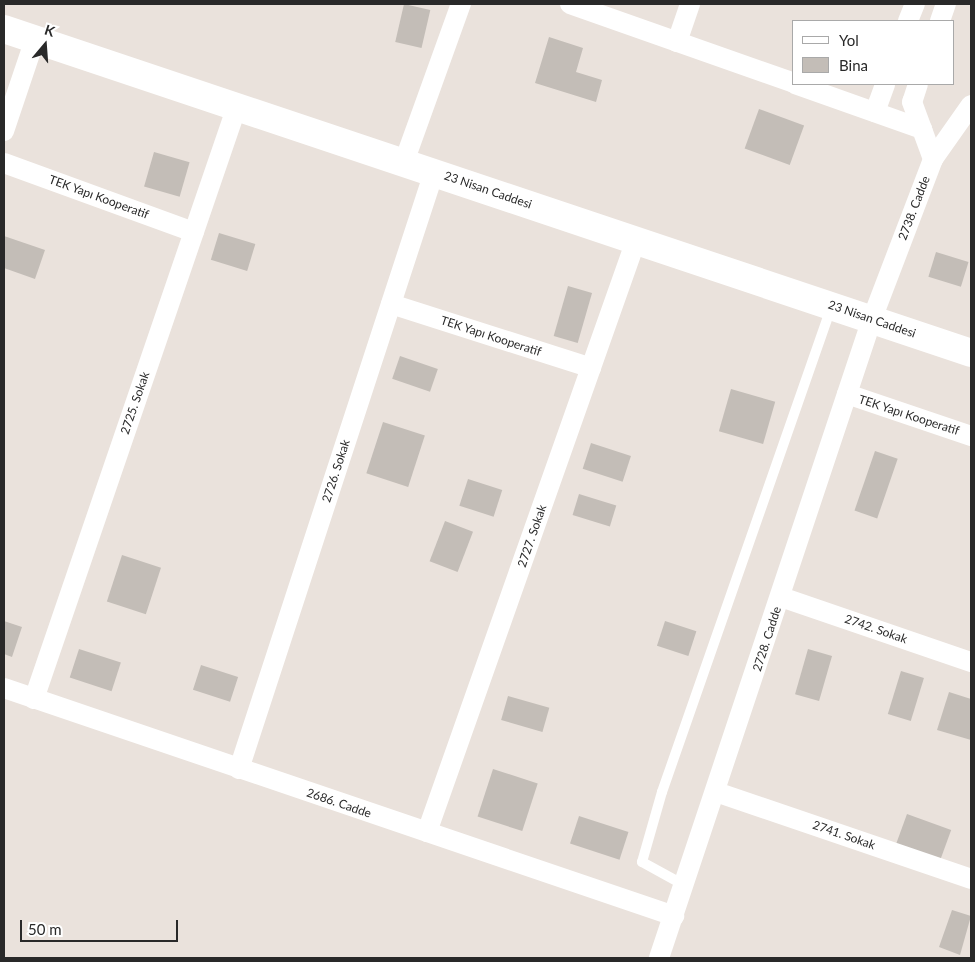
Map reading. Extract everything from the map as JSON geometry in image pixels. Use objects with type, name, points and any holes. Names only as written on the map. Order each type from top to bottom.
[{"type":"main road","name":"23 Nisan Caddesi","points":[[4,29],[971,353]]},
{"type":"street","points":[[404,162],[461,4]]},
{"type":"street","points":[[570,4],[792,83]]},
{"type":"street","points":[[676,42],[690,4]]},
{"type":"street","points":[[908,20],[915,4]]},
{"type":"street","points":[[940,20],[946,4]]},
{"type":"street","points":[[4,131],[35,39]]},
{"type":"street","points":[[797,85],[922,129]]},
{"type":"street","points":[[875,112],[885,85]]},
{"type":"street","points":[[918,85],[912,102],[932,159]]},
{"type":"street","name":"2738. Cadde","points":[[872,319],[932,159],[971,105]]},
{"type":"street","name":"2725. Sokak","points":[[34,699],[237,106]]},
{"type":"street","name":"TEK Yapı Kooperatif","points":[[4,162],[194,232]]},
{"type":"street","name":"2726. Sokak","points":[[239,769],[434,172]]},
{"type":"street","name":"2727. Sokak","points":[[427,832],[636,240]]},
{"type":"street","name":"TEK Yapı Kooperatif","points":[[391,304],[591,368]]},
{"type":"street","name":"2728. Cadde","points":[[659,958],[716,792],[872,319]]},
{"type":"street","name":"TEK Yapı Kooperatif","points":[[847,394],[971,436]]},
{"type":"street","name":"2742. Sokak","points":[[781,596],[971,662]]},
{"type":"street","name":"2686. Cadde","points":[[4,688],[674,916]]},
{"type":"street","name":"2741. Sokak","points":[[716,792],[971,879]]},
{"type":"lane","points":[[684,884],[642,862],[662,792],[832,306]]},
{"type":"building","points":[[404,4],[430,10],[422,48],[395,42]]},
{"type":"building","points":[[549,37],[583,48],[576,72],[602,80],[596,102],[535,83]]},
{"type":"building","points":[[759,109],[804,125],[790,165],[745,148]]},
{"type":"building","points":[[154,152],[190,162],[180,197],[144,187]]},
{"type":"building","points":[[219,233],[255,244],[247,271],[211,260]]},
{"type":"building","points":[[4,236],[45,250],[35,279],[4,268]]},
{"type":"building","points":[[936,252],[969,262],[961,287],[928,277]]},
{"type":"building","points":[[568,286],[592,293],[578,343],[554,336]]},
{"type":"building","points":[[400,356],[438,369],[430,392],[392,379]]},
{"type":"building","points":[[731,389],[775,402],[763,444],[719,431]]},
{"type":"building","points":[[383,422],[425,436],[408,487],[366,473]]},
{"type":"building","points":[[591,443],[631,456],[623,482],[583,469]]},
{"type":"building","points":[[875,451],[898,459],[877,518],[854,511]]},
{"type":"building","points":[[468,479],[502,490],[494,517],[459,506]]},
{"type":"building","points":[[579,494],[616,505],[610,526],[573,515]]},
{"type":"building","points":[[445,521],[473,532],[458,572],[430,561]]},
{"type":"building","points":[[122,555],[161,568],[146,614],[107,602]]},
{"type":"building","points":[[4,621],[22,627],[12,657],[4,654]]},
{"type":"building","points":[[665,621],[696,631],[688,656],[657,646]]},
{"type":"building","points":[[79,649],[121,663],[112,691],[70,678]]},
{"type":"building","points":[[808,649],[832,656],[819,701],[795,694]]},
{"type":"building","points":[[201,665],[238,677],[230,702],[193,690]]},
{"type":"building","points":[[901,671],[924,678],[911,721],[888,714]]},
{"type":"building","points":[[949,692],[971,699],[971,740],[937,730]]},
{"type":"building","points":[[508,696],[549,708],[542,732],[501,720]]},
{"type":"building","points":[[493,769],[538,784],[522,831],[478,817]]},
{"type":"building","points":[[907,814],[951,830],[940,862],[895,846]]},
{"type":"building","points":[[579,816],[628,832],[619,860],[570,844]]},
{"type":"building","points":[[952,910],[971,916],[960,955],[939,947]]}]
